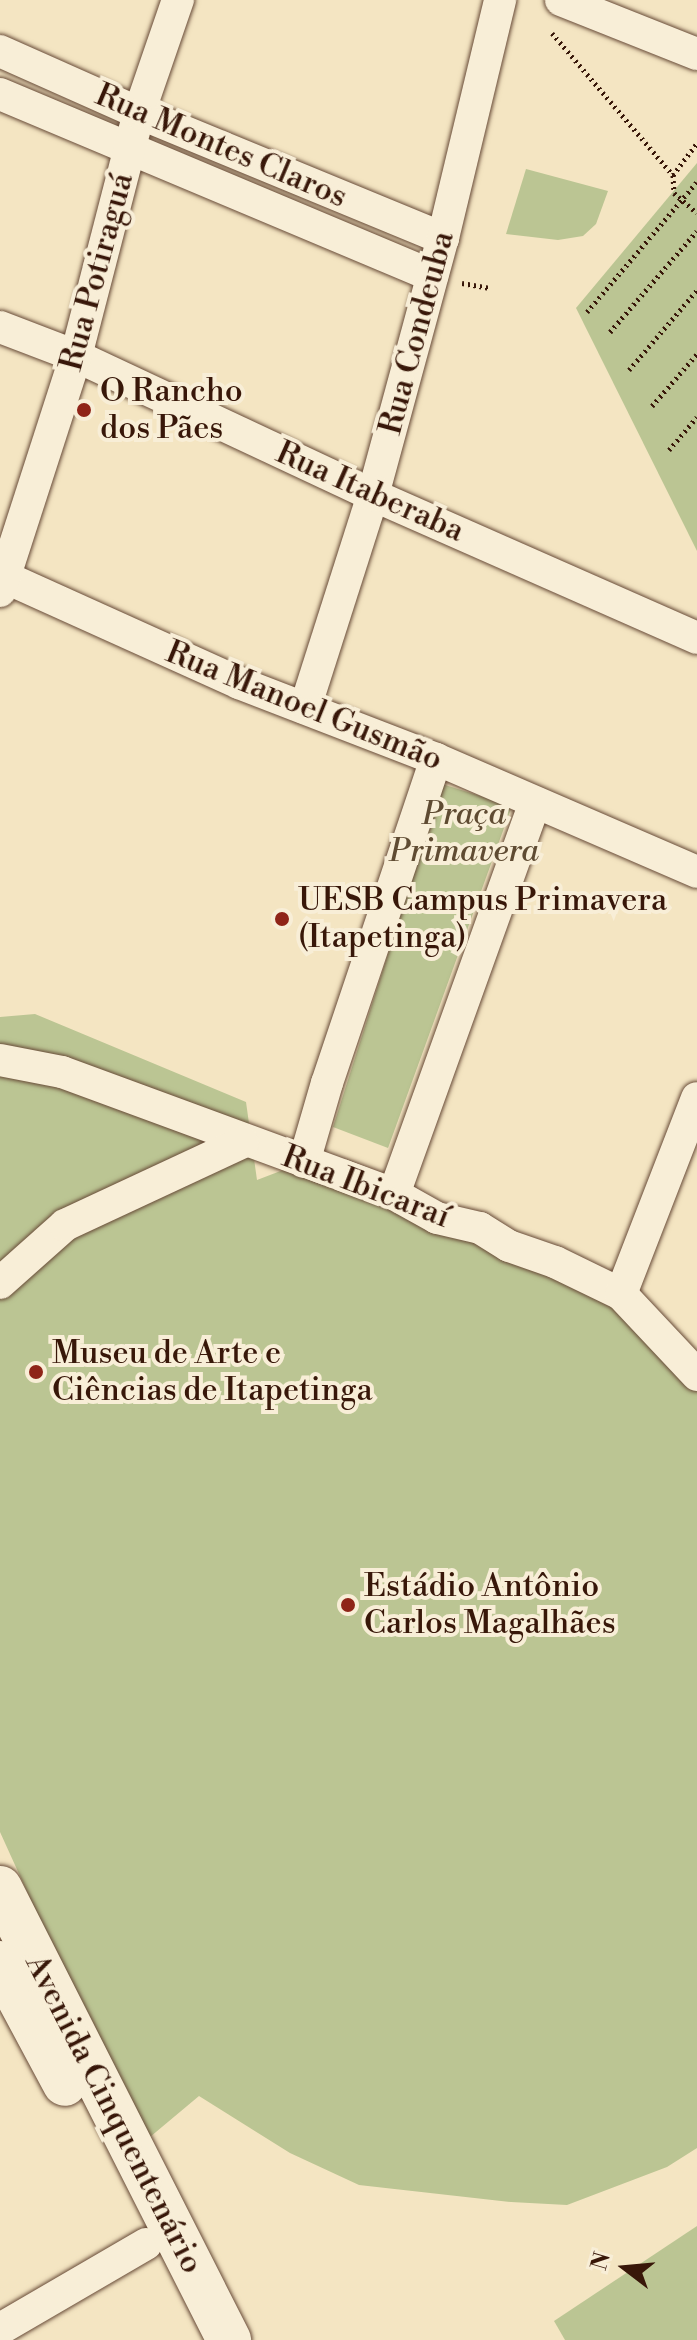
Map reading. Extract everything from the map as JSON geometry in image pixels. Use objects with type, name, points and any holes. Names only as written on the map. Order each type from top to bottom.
[{"type":"main road","name":"Avenida Cinquentenário","points":[[0,1888],[229,2340]]},
{"type":"main road","name":"Avenida Cinquentenário","points":[[0,1963],[101,2151],[195,2340]]},
{"type":"street","name":"Rua Potiraguá","points":[[2,581],[76,356],[139,113],[178,0]]},
{"type":"street","name":"Rua Condeuba","points":[[305,708],[373,495],[443,238],[500,0]]},
{"type":"street","points":[[553,12],[697,54]]},
{"type":"street","name":"Rua Montes Claros","points":[[0,51],[139,113],[443,238]]},
{"type":"street","name":"Rua Montes Claros","points":[[0,94],[129,151],[432,276]]},
{"type":"street","name":"Rua Itaberaba","points":[[0,327],[76,356],[373,495],[697,638]]},
{"type":"street","name":"Rua Manoel Gusmão","points":[[2,581],[239,683],[436,759],[697,872]]},
{"type":"street","points":[[304,1162],[327,1083],[436,759]]},
{"type":"street","points":[[394,1194],[535,803]]},
{"type":"street","name":"Rua Ibicaraí","points":[[0,1060],[62,1072],[243,1142],[394,1194],[437,1218],[480,1228],[509,1246],[555,1262],[621,1294],[697,1375]]},
{"type":"street","points":[[621,1294],[694,1118]]},
{"type":"street","points":[[0,1283],[65,1225],[243,1142]]},
{"type":"street","points":[[0,2329],[146,2244]]},
{"type":"path","points":[[553,12],[673,175],[674,193]]},
{"type":"path","points":[[673,175],[697,143]]},
{"type":"path","points":[[587,312],[697,182]]},
{"type":"path","points":[[667,186],[697,213]]},
{"type":"path","points":[[610,332],[697,231]]},
{"type":"path","points":[[629,370],[697,290]]},
{"type":"path","points":[[652,406],[697,354]]},
{"type":"path","points":[[669,450],[697,417]]},
{"type":"green space","points":[[697,163],[697,551],[576,308]]},
{"type":"green space","points":[[526,169],[608,191],[596,224],[583,236],[558,240],[506,234]]},
{"type":"green space","name":"Praça Primavera","points":[[442,784],[512,806],[388,1148],[333,1127]]},
{"type":"green space","name":"Estádio Antônio Carlos Magalhães","points":[[35,1014],[246,1102],[257,1180],[304,1162],[394,1194],[464,1209],[516,1231],[621,1294],[697,1378],[697,2148],[667,2167],[567,2205],[511,2202],[359,2185],[290,2153],[199,2096],[150,2137],[54,1951],[0,1832],[0,1017]]},
{"type":"green space","points":[[697,2226],[697,2340],[565,2340],[554,2321]]},
{"type":"place","name":"O Rancho dos Pães","points":[[84,410]]},
{"type":"place","name":"UESB Campus Primavera (Itapetinga)","points":[[282,919]]},
{"type":"place","name":"Museu de Arte e Ciências de Itapetinga","points":[[36,1372]]},
{"type":"place","name":"Estádio Antônio Carlos Magalhães","points":[[348,1605]]}]
